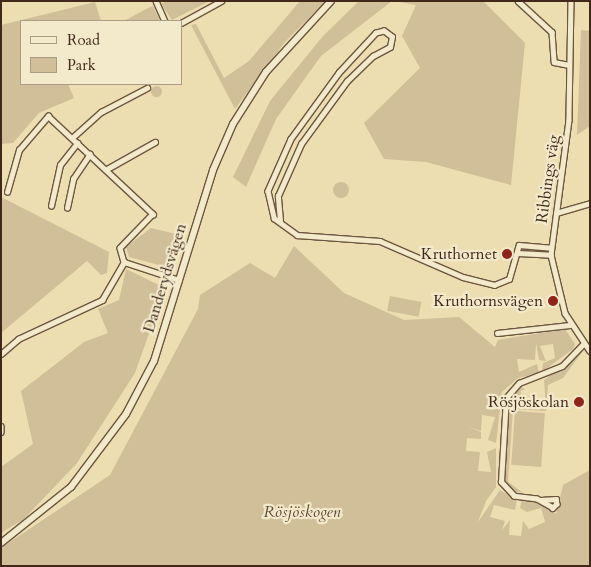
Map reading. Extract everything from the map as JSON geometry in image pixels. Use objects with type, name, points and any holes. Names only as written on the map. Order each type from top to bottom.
[{"type":"main road","name":"Danderydsvägen","points":[[1,544],[53,504],[110,439],[154,361],[213,170],[233,124],[266,72],[331,1]]},
{"type":"street","points":[[156,1],[165,20]]},
{"type":"street","points":[[182,22],[221,1]]},
{"type":"street","points":[[518,1],[552,32],[554,62],[569,65]]},
{"type":"street","name":"Ribbings väg","points":[[571,1],[569,120],[551,255],[556,293],[570,325],[590,351]]},
{"type":"street","points":[[280,221],[278,196],[300,144],[347,81],[373,56],[390,47],[392,38],[386,32],[376,33],[339,73],[291,139],[268,191],[270,210],[280,221],[306,238],[363,238],[389,244],[463,277],[494,285],[509,279],[519,245],[551,248]]},
{"type":"street","points":[[72,138],[101,112],[147,88]]},
{"type":"street","points":[[1,354],[18,339],[102,300],[124,262],[122,246],[154,214],[48,116],[36,125],[19,150],[6,192]]},
{"type":"street","points":[[107,170],[155,142]]},
{"type":"street","points":[[52,206],[60,165],[76,143]]},
{"type":"street","points":[[67,208],[73,179],[90,154]]},
{"type":"street","points":[[556,213],[590,203]]},
{"type":"street","points":[[518,253],[551,255]]},
{"type":"street","points":[[124,262],[179,280]]},
{"type":"street","points":[[497,333],[570,325]]},
{"type":"street","points":[[541,500],[514,496],[501,482],[506,398],[519,383],[562,366],[583,344]]},
{"type":"street","points":[[1,426],[1,432]]},
{"type":"green space","points":[[167,1],[210,1],[172,20],[161,4]]},
{"type":"green space","points":[[300,1],[326,1],[285,42],[235,109],[191,25],[196,24],[224,78],[249,61]]},
{"type":"green space","points":[[359,1],[392,1],[321,56],[276,119],[246,187],[233,177],[270,101],[323,36]]},
{"type":"green space","points":[[394,1],[483,1],[525,43],[511,185],[426,162],[384,159],[364,123],[420,68],[402,36],[416,5]]},
{"type":"green space","points":[[95,2],[101,20],[21,20]]},
{"type":"green space","points":[[153,6],[160,20],[126,20]]},
{"type":"green space","points":[[20,20],[20,85],[68,85],[74,98],[39,113],[13,143],[1,144],[1,25]]},
{"type":"green space","points":[[581,30],[590,31],[590,126],[577,135]]},
{"type":"green space","points":[[156,85],[162,91],[156,97],[150,91]]},
{"type":"green space","points":[[338,182],[344,182],[349,187],[347,196],[338,198],[333,193],[333,187]]},
{"type":"green space","points":[[1,197],[109,252],[107,273],[101,275],[87,261],[1,333]]},
{"type":"green space","points":[[151,228],[184,236],[170,268],[129,257],[126,247]]},
{"type":"green space","name":"Rösjöskogen","points":[[294,246],[344,293],[404,320],[459,317],[495,347],[498,340],[565,329],[575,344],[573,349],[542,372],[543,363],[555,358],[553,344],[540,346],[546,361],[539,360],[536,343],[535,360],[517,359],[519,372],[537,364],[539,373],[518,378],[502,392],[496,443],[488,440],[495,417],[482,415],[481,431],[468,427],[481,432],[481,439],[467,438],[466,451],[480,452],[478,471],[491,472],[487,452],[496,448],[496,487],[486,501],[478,522],[500,490],[517,500],[515,510],[494,505],[490,517],[505,521],[502,530],[510,520],[509,535],[521,536],[523,521],[529,529],[545,522],[541,508],[527,512],[520,508],[522,499],[541,502],[556,514],[563,485],[590,470],[590,566],[1,566],[1,548],[110,475],[198,309],[200,295],[250,263],[275,278]]},
{"type":"green space","points":[[126,269],[165,288],[135,373],[77,463],[24,519],[1,533],[1,467],[33,444],[21,391],[84,342],[108,333],[98,309],[119,300]]},
{"type":"green space","points":[[390,296],[421,302],[419,317],[387,311]]},
{"type":"green space","points":[[583,351],[563,378],[548,385],[546,411],[513,409],[508,482],[522,492],[513,493],[504,482],[504,457],[508,403],[518,403],[519,399],[509,398],[520,385],[525,390],[521,390],[520,406],[546,407],[544,380]]},
{"type":"green space","points":[[515,411],[545,413],[541,467],[511,465]]},
{"type":"place","name":"Kruthornet","points":[[507,254]]},
{"type":"place","name":"Kruthornsvägen","points":[[553,301]]},
{"type":"place","name":"Rösjöskolan","points":[[579,402]]}]
